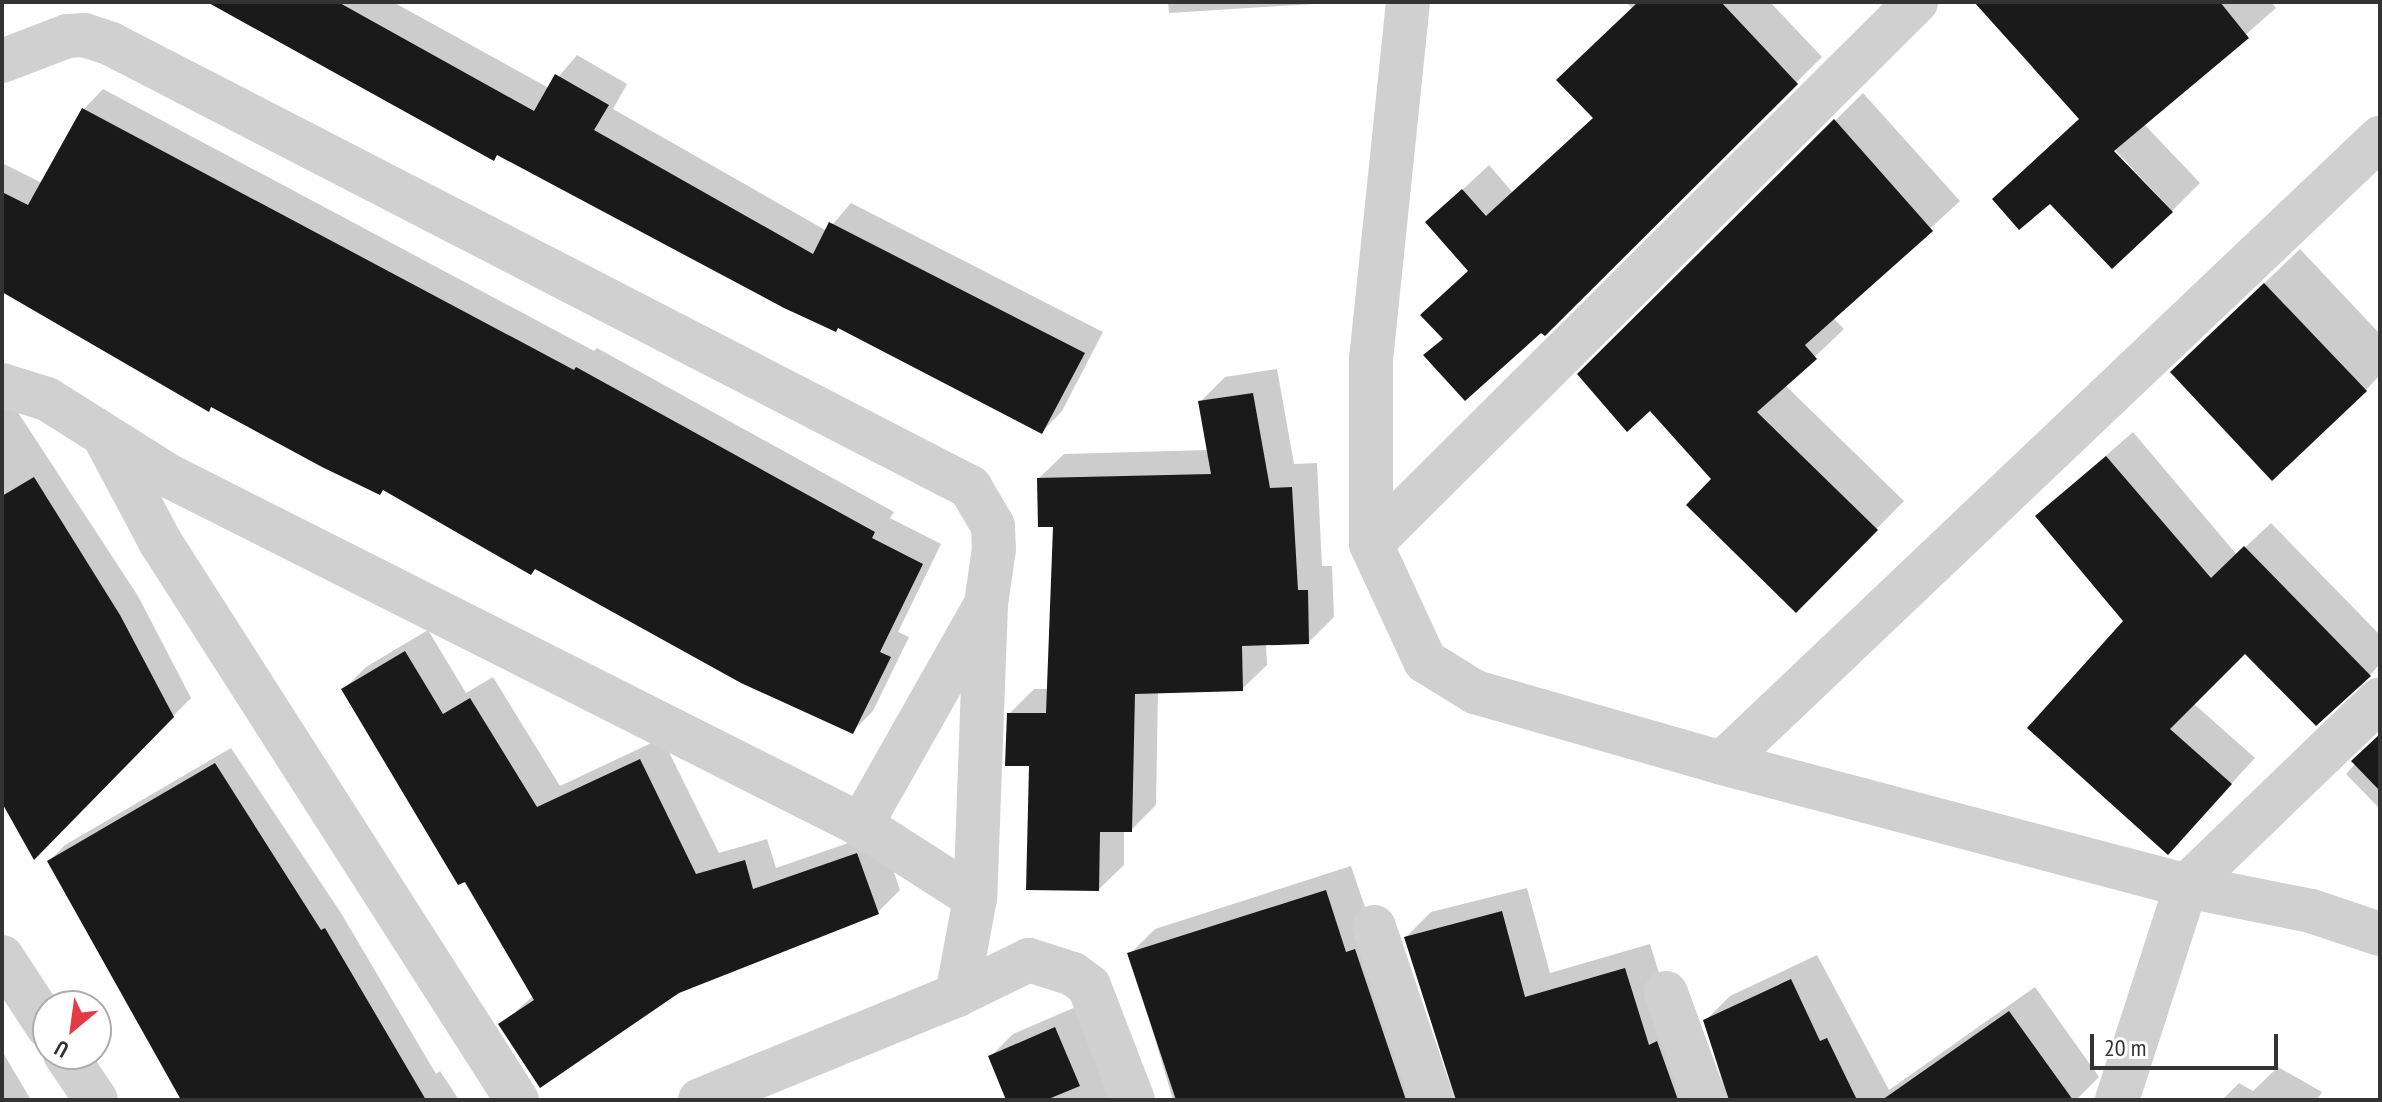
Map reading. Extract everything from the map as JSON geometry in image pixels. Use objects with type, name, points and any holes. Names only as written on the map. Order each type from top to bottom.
[{"type":"street","points":[[1408,2],[1371,358],[1371,544],[1425,661],[1457,684],[1722,763],[2186,886],[2311,911],[2380,934]]},
{"type":"street","points":[[1371,544],[1916,2]]},
{"type":"street","points":[[2,61],[67,36],[84,35],[111,44],[970,487],[993,526],[986,604],[975,898],[957,995]]},
{"type":"street","points":[[1722,763],[2380,138]]},
{"type":"street","points":[[2,385],[47,399],[171,477],[861,825],[975,898]]},
{"type":"street","points":[[104,436],[161,543],[517,1100]]},
{"type":"street","points":[[861,825],[986,604]]},
{"type":"street","points":[[2117,1100],[2186,886],[2380,699]]},
{"type":"street","points":[[1374,927],[1432,1100]]},
{"type":"street","points":[[2,957],[32,1003]]},
{"type":"street","points":[[700,1100],[957,995],[1029,960],[1073,974],[1089,986],[1104,1016],[1133,1100]]},
{"type":"street","points":[[1666,993],[1705,1100]]},
{"type":"street","points":[[76,1070],[96,1100]]},
{"type":"building","points":[[207,2],[338,2],[534,111],[555,74],[609,105],[594,130],[813,254],[829,222],[1085,353],[1042,434],[838,328],[836,332],[784,308],[497,155],[494,161]]},
{"type":"building","points":[[1638,2],[1721,2],[1798,84],[1545,336],[1541,333],[1465,401],[1423,355],[1443,339],[1420,315],[1468,271],[1425,222],[1462,189],[1486,216],[1593,118],[1556,80]]},
{"type":"building","points":[[1974,2],[2220,2],[2249,38],[2114,151],[2173,212],[2112,269],[2050,204],[2019,230],[1992,199],[2079,119]]},
{"type":"building","points":[[82,108],[574,370],[576,367],[875,532],[872,538],[923,564],[880,652],[891,657],[853,734],[741,683],[535,569],[531,575],[383,490],[380,495],[211,407],[209,412],[2,292],[2,192],[28,205]]},
{"type":"building","points":[[1834,119],[1933,231],[1805,345],[1817,359],[1757,412],[1878,530],[1796,613],[1686,505],[1711,479],[1650,411],[1627,432],[1577,374]]},
{"type":"building","points":[[2264,283],[2367,391],[2272,481],[2170,372]]},
{"type":"building","points":[[1253,393],[1270,488],[1292,487],[1298,590],[1308,590],[1309,644],[1242,646],[1243,691],[1135,694],[1132,832],[1100,832],[1099,891],[1026,890],[1029,766],[1005,766],[1007,713],[1046,713],[1053,527],[1038,527],[1037,478],[1211,474],[1198,401]]},
{"type":"building","points":[[2106,456],[2211,578],[2244,546],[2371,676],[2316,726],[2245,654],[2170,729],[2232,784],[2168,855],[2027,728],[2123,621],[2035,516]]},
{"type":"building","points":[[34,477],[120,615],[174,717],[34,860],[2,803],[2,496]]},
{"type":"building","points":[[405,651],[443,714],[470,698],[537,807],[640,759],[696,874],[745,860],[753,889],[857,853],[879,914],[679,993],[540,1088],[498,1024],[534,1000],[465,882],[458,885],[341,689]]},
{"type":"building","points":[[2380,734],[2380,791],[2351,761]]},
{"type":"building","points":[[215,763],[321,930],[325,928],[426,1100],[181,1100],[47,861]]},
{"type":"building","points":[[1326,890],[1346,952],[1355,949],[1406,1100],[1176,1100],[1127,953]]},
{"type":"building","points":[[1502,911],[1525,997],[1625,968],[1649,1045],[1657,1041],[1678,1100],[1456,1100],[1404,937]]},
{"type":"building","points":[[1791,979],[1820,1041],[1827,1038],[1857,1100],[1729,1100],[1703,1020]]},
{"type":"building","points":[[2009,1011],[2073,1100],[1882,1100]]},
{"type":"building","points":[[1055,1027],[1080,1086],[1046,1100],[1006,1100],[988,1056]]}]
